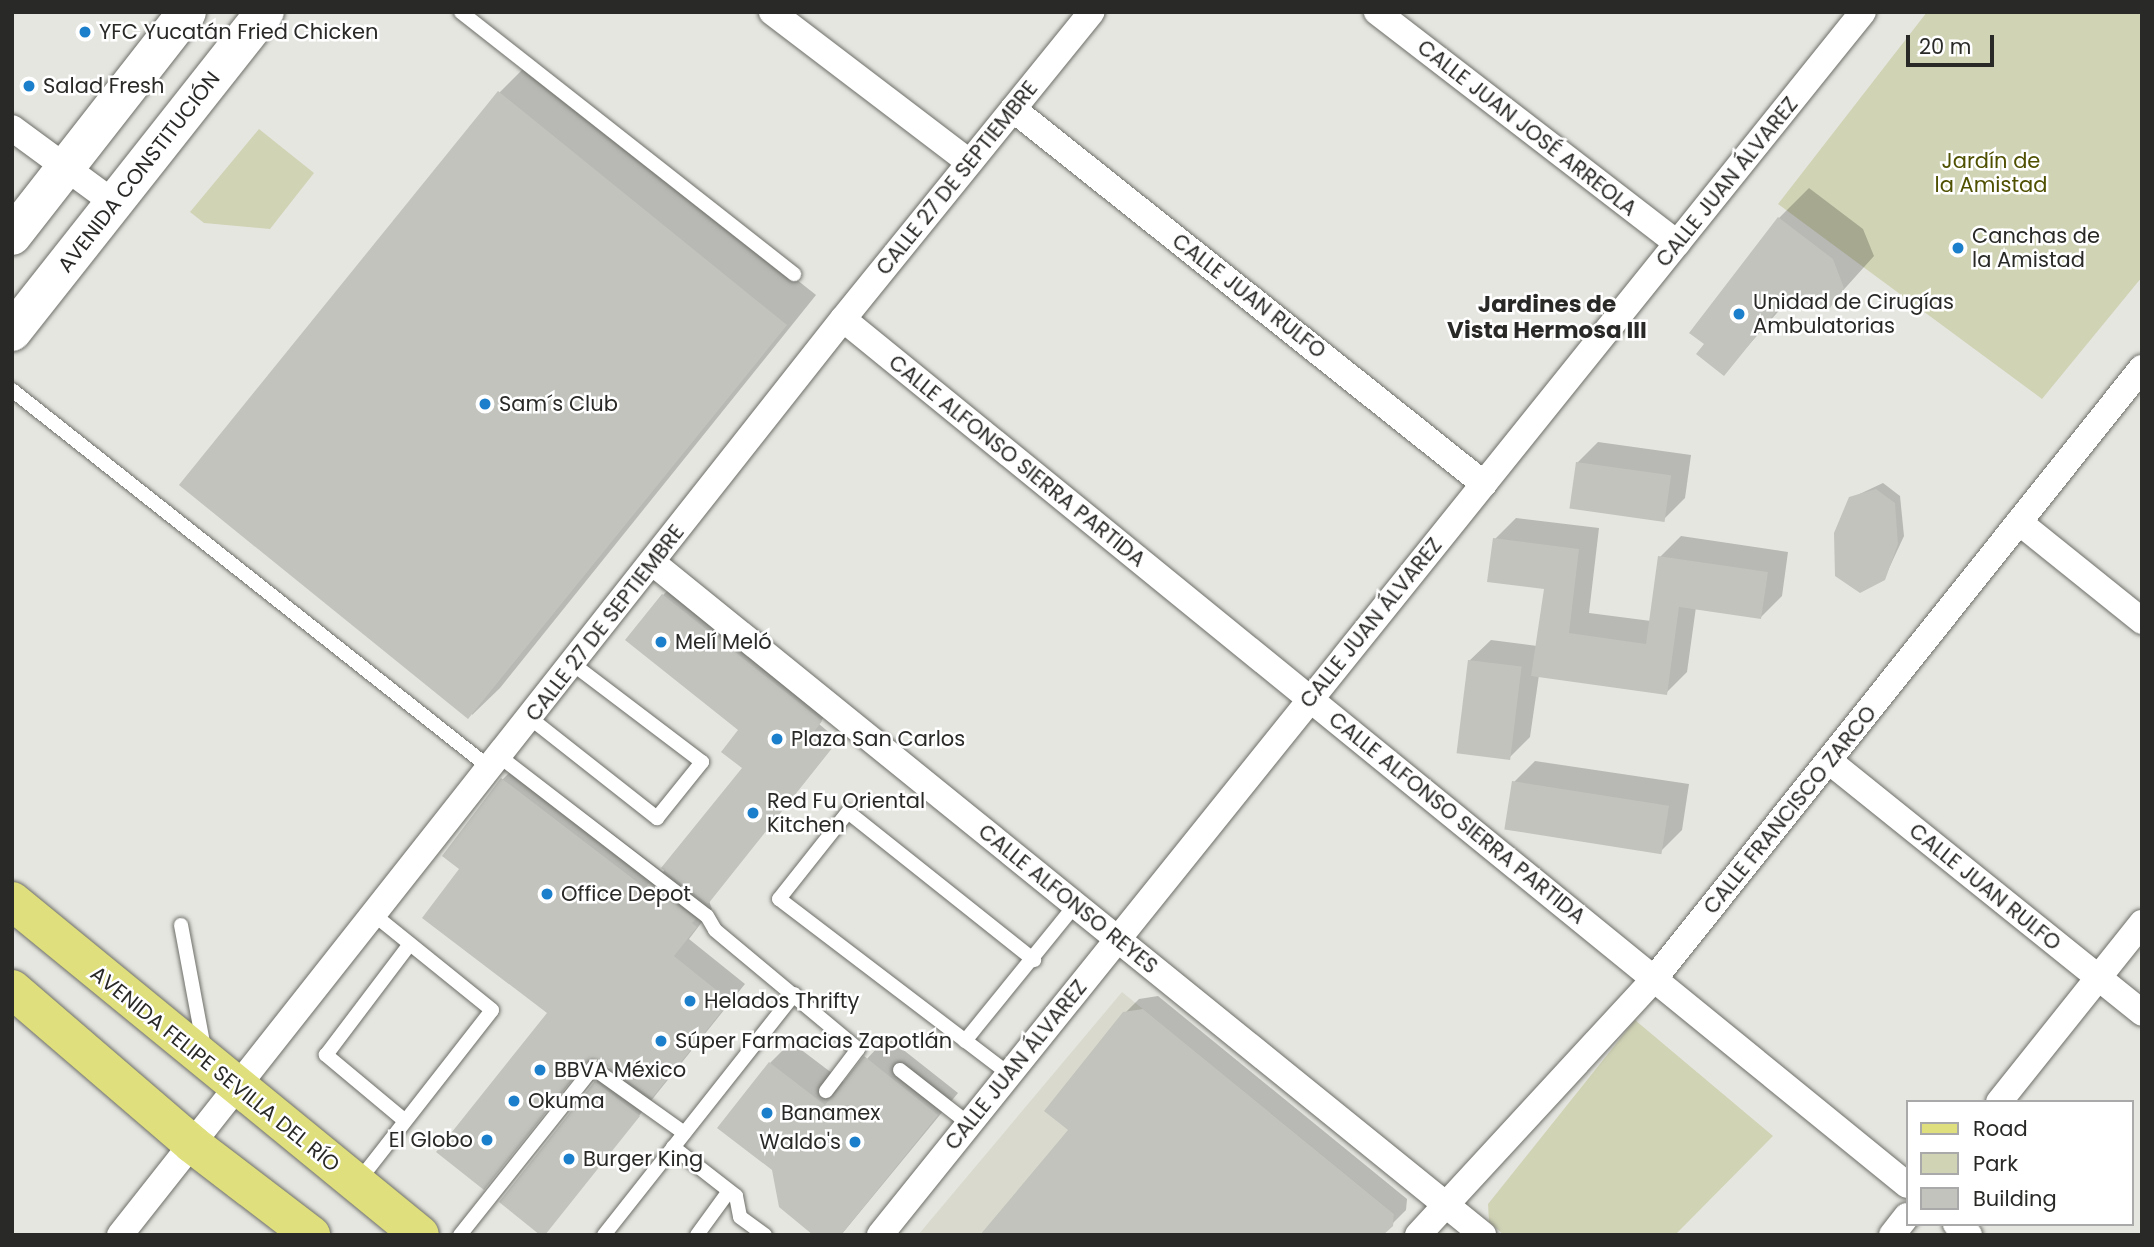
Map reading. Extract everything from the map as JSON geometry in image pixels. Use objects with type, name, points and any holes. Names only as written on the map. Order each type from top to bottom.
[{"type":"main road","name":"AVENIDA FELIPE SEVILLA DEL RÍO","points":[[12,901],[420,1235]]},
{"type":"main road","points":[[12,989],[192,1144],[311,1235]]},
{"type":"street","points":[[12,236],[187,12]]},
{"type":"street","name":"AVENIDA CONSTITUCIÓN","points":[[12,332],[265,12]]},
{"type":"street","points":[[772,12],[969,162]]},
{"type":"street","name":"CALLE 27 DE SEPTIEMBRE","points":[[120,1235],[843,319],[1092,12]]},
{"type":"street","name":"CALLE JUAN JOSÉ ARREOLA","points":[[1377,12],[1677,243]]},
{"type":"street","name":"CALLE JUAN ÁLVAREZ","points":[[880,1235],[1677,243],[1850,17]]},
{"type":"street","name":"CALLE JUAN RULFO","points":[[1013,109],[1484,484]]},
{"type":"street","points":[[12,128],[114,204]]},
{"type":"street","name":"CALLE ALFONSO SIERRA PARTIDA","points":[[843,319],[1906,1184]]},
{"type":"street","name":"CALLE FRANCISCO ZARCO","points":[[1418,1235],[1654,979],[2142,368]]},
{"type":"street","points":[[2019,522],[2142,621]]},
{"type":"street","name":"CALLE ALFONSO REYES","points":[[653,563],[1483,1235]]},
{"type":"street","name":"CALLE JUAN RULFO","points":[[1829,761],[2142,1013]]},
{"type":"street","points":[[2001,1100],[2142,923]]},
{"type":"street","points":[[1892,1235],[1906,1217]]},
{"type":"lane","points":[[461,12],[794,274]]},
{"type":"lane","points":[[12,390],[495,762],[707,916],[715,930],[858,1049],[826,1091]]},
{"type":"lane","points":[[530,718],[657,818],[702,762],[573,664]]},
{"type":"lane","points":[[1009,1074],[779,899],[848,812],[1034,960]]},
{"type":"lane","points":[[965,1041],[1034,960],[1075,905]]},
{"type":"lane","points":[[356,1184],[492,1010],[373,914]]},
{"type":"lane","points":[[181,925],[207,1063]]},
{"type":"lane","points":[[404,1120],[326,1055],[410,944]]},
{"type":"lane","points":[[604,1235],[794,994]]},
{"type":"lane","points":[[460,1235],[593,1068],[684,1133]]},
{"type":"lane","points":[[900,1070],[969,1124]]},
{"type":"lane","points":[[673,1147],[736,1196],[740,1217],[765,1235]]},
{"type":"lane","points":[[698,1235],[729,1191]]},
{"type":"shaded area","points":[[1122,992],[1394,1214],[1393,1226],[1383,1235],[918,1235]]},
{"type":"green space","name":"Jardín de la Amistad","points":[[1927,12],[2142,12],[2142,277],[2042,399],[1778,204]]},
{"type":"green space","points":[[259,129],[314,173],[270,229],[204,223],[190,212]]},
{"type":"green space","points":[[1635,1020],[1773,1136],[1675,1235],[1504,1235],[1489,1222],[1488,1204]]},
{"type":"building","name":"Sam´s Club","points":[[498,91],[787,325],[468,719],[179,485]]},
{"type":"building","points":[[1778,217],[1833,259],[1844,288],[1830,308],[1787,298],[1724,376],[1696,354],[1704,344],[1689,333]]},
{"type":"building","points":[[1576,462],[1671,475],[1665,522],[1569,509]]},
{"type":"building","points":[[1876,489],[1895,503],[1898,544],[1885,580],[1860,593],[1835,576],[1834,533],[1849,497]]},
{"type":"building","points":[[1493,538],[1579,549],[1569,633],[1646,644],[1658,556],[1768,572],[1761,619],[1679,607],[1667,695],[1531,676],[1544,589],[1487,582]]},
{"type":"building","name":"Plaza San Carlos","points":[[662,594],[822,721],[814,732],[833,747],[708,904],[661,868],[742,768],[721,752],[738,730],[625,640]]},
{"type":"building","points":[[1468,660],[1522,667],[1510,760],[1457,753]]},
{"type":"building","name":"Office Depot","points":[[501,778],[645,888],[649,883],[696,919],[692,923],[697,927],[674,956],[730,1001],[652,1098],[599,1060],[586,1062],[484,1190],[436,1152],[547,1013],[422,918],[459,869],[442,856]]},
{"type":"building","points":[[1512,781],[1669,806],[1661,854],[1504,829]]},
{"type":"building","points":[[1143,1009],[1394,1214],[1393,1226],[1383,1235],[980,1235],[1068,1130],[1044,1111],[1123,1012]]},
{"type":"building","name":"Waldo's","points":[[864,1056],[938,1115],[841,1235],[813,1235],[779,1207],[772,1170],[717,1128],[769,1062],[825,1105]]},
{"type":"building","name":"Burger King","points":[[595,1081],[640,1116],[545,1235],[540,1235],[499,1202]]},
{"type":"place","name":"YFC Yucatán Fried Chicken","points":[[85,32]]},
{"type":"place","name":"Salad Fresh","points":[[29,86]]},
{"type":"place","name":"Canchas de la Amistad","points":[[1958,248]]},
{"type":"place","name":"Unidad de Cirugías Ambulatorias","points":[[1739,314]]},
{"type":"place","name":"Sam´s Club","points":[[485,404]]},
{"type":"place","name":"Melí Meló","points":[[661,642]]},
{"type":"place","name":"Plaza San Carlos","points":[[777,739]]},
{"type":"place","name":"Red Fu Oriental Kitchen","points":[[753,813]]},
{"type":"place","name":"Office Depot","points":[[547,894]]},
{"type":"place","name":"Helados Thrifty","points":[[690,1001]]},
{"type":"place","name":"Súper Farmacias Zapotlán","points":[[661,1041]]},
{"type":"place","name":"BBVA México","points":[[540,1070]]},
{"type":"place","name":"Okuma","points":[[514,1101]]},
{"type":"place","name":"Banamex","points":[[767,1113]]},
{"type":"place","name":"El Globo","points":[[487,1140]]},
{"type":"place","name":"Waldo's","points":[[855,1142]]},
{"type":"place","name":"Burger King","points":[[569,1159]]},
{"type":"district","name":"Jardines de Vista Hermosa III","points":[[1547,317]]}]
